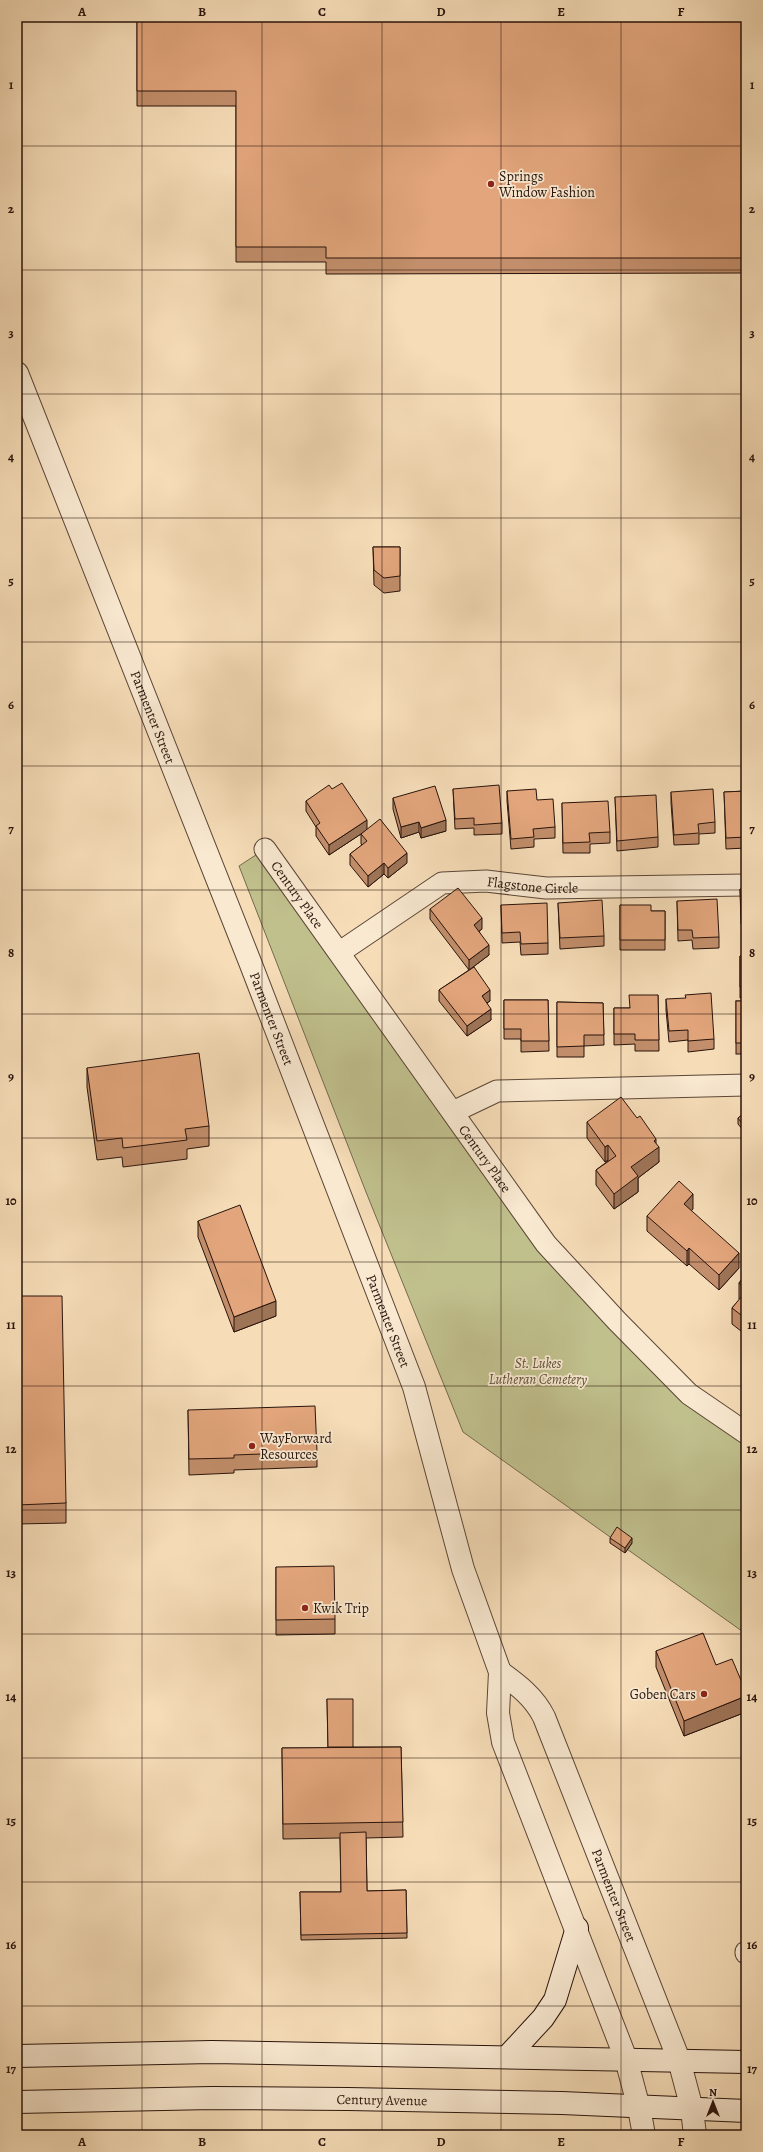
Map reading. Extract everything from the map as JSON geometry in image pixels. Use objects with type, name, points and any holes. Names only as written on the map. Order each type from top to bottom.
[{"type":"street","name":"Parmenter Street","points":[[17,373],[250,962],[401,1350],[424,1416],[463,1569],[500,1672],[498,1713],[501,1735],[577,1928],[626,2059],[639,2108],[644,2135]]},
{"type":"street","name":"Century Place","points":[[265,849],[340,952],[546,1244],[617,1321],[689,1394],[746,1433]]},
{"type":"street","name":"Flagstone Circle","points":[[340,952],[442,883],[486,881],[546,888],[746,885]]},
{"type":"street","points":[[453,1112],[497,1092],[746,1085]]},
{"type":"street","name":"Parmenter Street","points":[[500,1672],[529,1695],[538,1705],[544,1717],[679,2060],[692,2109],[695,2135]]},
{"type":"street","points":[[507,2057],[544,2018],[555,2000],[577,1928]]},
{"type":"street","points":[[17,2056],[212,2052],[746,2062]]},
{"type":"street","name":"Century Avenue","points":[[17,2102],[212,2098],[348,2098],[562,2103],[639,2108],[746,2111]]},
{"type":"green space","name":"St. Lukes Lutheran Cemetery","points":[[265,849],[546,1244],[617,1321],[746,1433],[746,1634],[463,1432],[366,1192],[239,866]]},
{"type":"building","name":"Springs Window Fashion","points":[[137,17],[746,17],[746,258],[326,258],[326,247],[236,247],[236,91],[137,91]]},
{"type":"building","points":[[373,547],[400,547],[400,576],[384,578],[374,570]]},
{"type":"building","points":[[342,783],[367,820],[329,845],[316,826],[320,823],[306,801],[329,785],[332,789]]},
{"type":"building","points":[[499,785],[502,823],[474,825],[474,818],[455,819],[453,789]]},
{"type":"building","points":[[435,786],[446,820],[421,828],[419,822],[401,827],[393,798]]},
{"type":"building","points":[[536,789],[537,800],[553,799],[555,827],[533,829],[534,837],[511,839],[507,791]]},
{"type":"building","points":[[713,789],[715,822],[698,824],[699,833],[674,835],[671,792]]},
{"type":"building","points":[[746,791],[746,837],[726,838],[724,792]]},
{"type":"building","points":[[656,795],[658,837],[617,841],[615,797]]},
{"type":"building","points":[[608,801],[610,832],[589,833],[590,842],[563,843],[562,803]]},
{"type":"building","points":[[380,819],[407,853],[388,868],[384,863],[368,876],[350,854],[367,841],[361,834]]},
{"type":"building","points":[[458,888],[482,918],[474,925],[489,945],[469,960],[430,909]]},
{"type":"building","points":[[740,889],[746,889],[746,932],[745,914],[741,914]]},
{"type":"building","points":[[717,899],[719,937],[693,938],[692,930],[678,930],[677,901]]},
{"type":"building","points":[[602,900],[604,936],[560,938],[558,903]]},
{"type":"building","points":[[547,903],[548,943],[521,944],[520,932],[502,933],[501,905]]},
{"type":"building","points":[[620,905],[651,905],[651,911],[665,911],[665,940],[620,940]]},
{"type":"building","points":[[740,956],[746,956],[746,987],[740,987]]},
{"type":"building","points":[[474,967],[490,990],[482,996],[491,1009],[467,1026],[439,990]]},
{"type":"building","points":[[711,993],[714,1039],[688,1041],[688,1030],[669,1031],[666,999],[686,998],[685,995]]},
{"type":"building","points":[[629,995],[658,995],[659,1040],[635,1040],[635,1034],[614,1034],[614,1008],[630,1008]]},
{"type":"building","points":[[504,1000],[548,1000],[549,1041],[521,1041],[521,1029],[504,1029]]},
{"type":"building","points":[[736,1001],[746,1001],[746,1043],[736,1043]]},
{"type":"building","points":[[557,1002],[603,1003],[604,1035],[584,1035],[584,1046],[557,1047]]},
{"type":"building","points":[[199,1053],[209,1126],[185,1129],[187,1140],[123,1148],[122,1138],[97,1141],[87,1068]]},
{"type":"building","points":[[621,1097],[637,1118],[640,1116],[656,1139],[654,1141],[659,1147],[631,1167],[638,1176],[614,1194],[596,1170],[616,1156],[608,1145],[605,1147],[587,1122]]},
{"type":"building","points":[[746,1112],[746,1122],[743,1125],[738,1118]]},
{"type":"building","points":[[679,1181],[693,1194],[684,1204],[739,1253],[719,1275],[689,1248],[687,1251],[647,1216]]},
{"type":"building","points":[[240,1205],[276,1301],[234,1317],[198,1221]]},
{"type":"building","points":[[746,1274],[746,1289],[739,1283]]},
{"type":"building","points":[[746,1291],[746,1319],[732,1308]]},
{"type":"building","points":[[17,1296],[62,1296],[66,1503],[17,1505]]},
{"type":"building","name":"WayForward Resources","points":[[315,1406],[317,1452],[234,1455],[234,1458],[189,1459],[188,1410]]},
{"type":"building","points":[[617,1527],[632,1538],[625,1548],[610,1538]]},
{"type":"building","name":"Kwik Trip","points":[[334,1566],[335,1619],[276,1620],[276,1567]]},
{"type":"building","name":"Goben Cars","points":[[703,1633],[716,1665],[732,1659],[746,1692],[746,1696],[684,1721],[656,1651]]},
{"type":"building","points":[[327,1699],[353,1699],[353,1747],[328,1747]]},
{"type":"building","points":[[401,1747],[403,1822],[283,1824],[282,1748]]},
{"type":"building","points":[[366,1832],[367,1891],[406,1890],[407,1933],[301,1935],[300,1892],[341,1892],[340,1833]]},
{"type":"place","name":"Springs Window Fashion","points":[[491,184]]},
{"type":"place","name":"WayForward Resources","points":[[252,1446]]},
{"type":"place","name":"Kwik Trip","points":[[305,1608]]},
{"type":"place","name":"Goben Cars","points":[[704,1694]]}]
